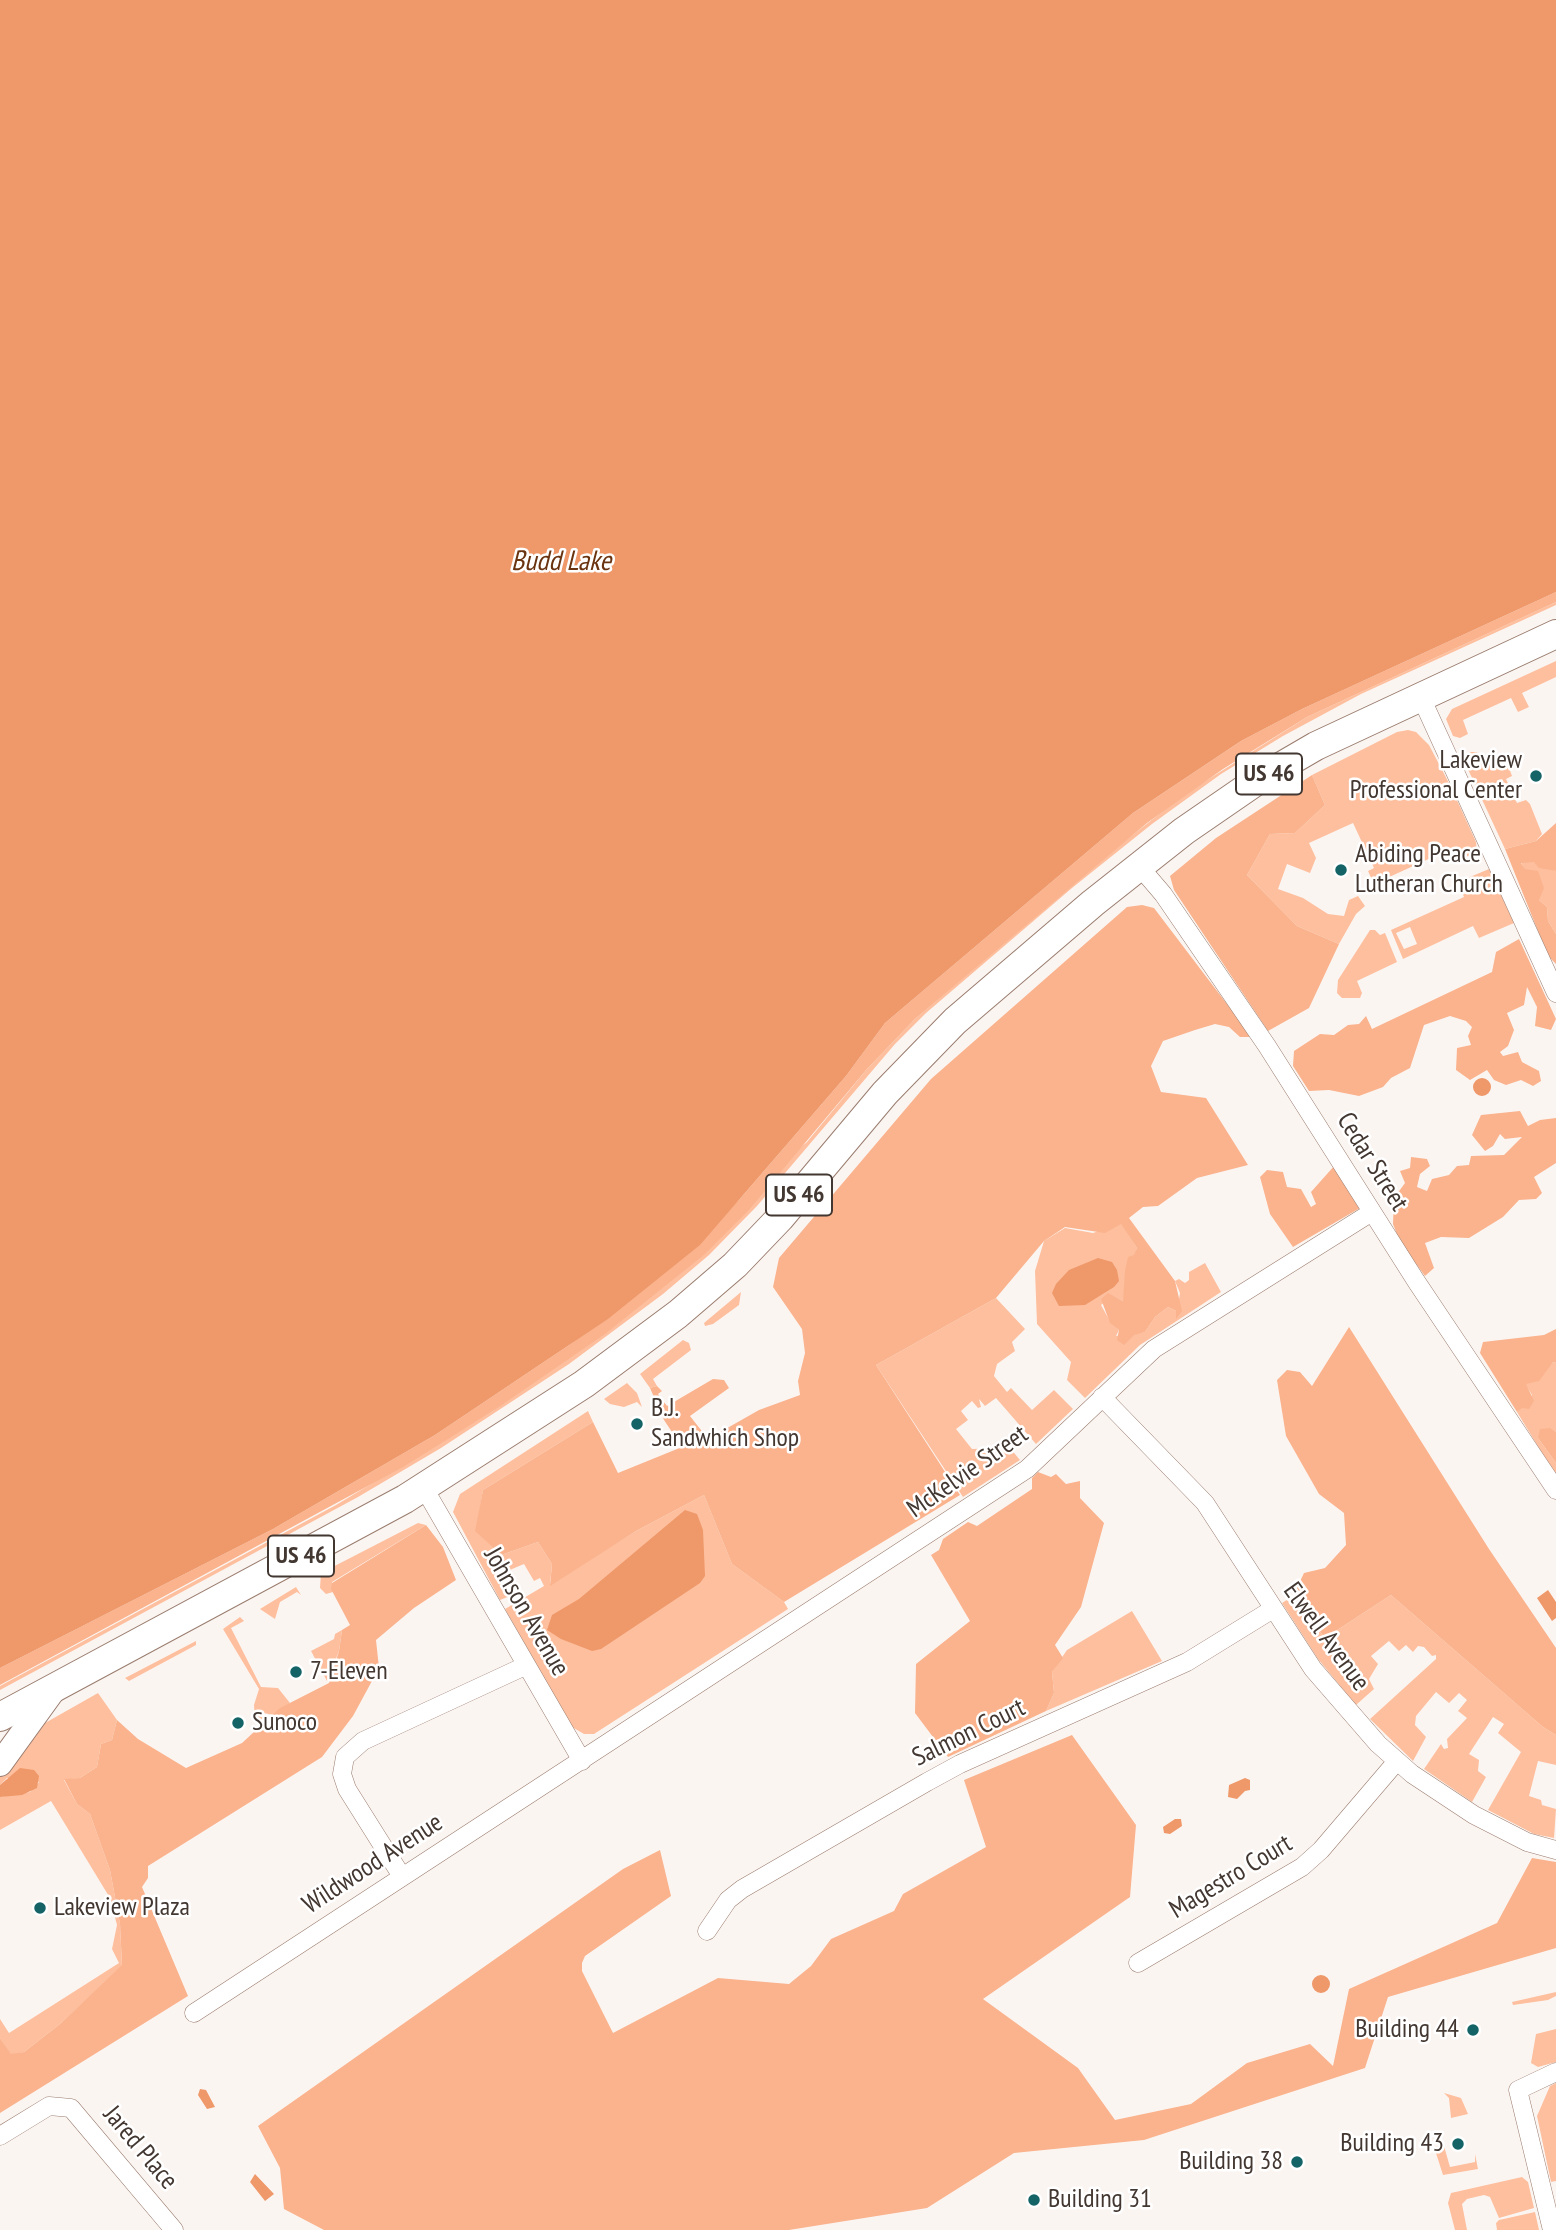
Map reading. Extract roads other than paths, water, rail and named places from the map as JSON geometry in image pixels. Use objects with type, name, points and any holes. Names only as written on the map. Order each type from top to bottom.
[{"type":"main road","name":"US 46","points":[[0,1717],[424,1488],[584,1384],[708,1289],[780,1218],[930,1044],[1008,974],[1139,866],[1200,819],[1284,764],[1420,695],[1556,634]]},
{"type":"street","points":[[1420,695],[1556,993]]},
{"type":"street","name":"Cedar Street","points":[[1139,866],[1163,894],[1267,1046],[1372,1212],[1556,1490]]},
{"type":"street","name":"McKelvie Street","points":[[582,1761],[1027,1469],[1154,1349],[1372,1212]]},
{"type":"street","name":"Elwell Avenue","points":[[1102,1397],[1205,1503],[1273,1609],[1336,1699],[1397,1761],[1441,1794],[1499,1829],[1527,1842],[1556,1850]]},
{"type":"street","name":"Johnson Avenue","points":[[424,1488],[582,1761]]},
{"type":"street","name":"Salmon Court","points":[[707,1931],[728,1900],[742,1889],[949,1770],[1187,1662],[1273,1609]]},
{"type":"street","points":[[401,1875],[346,1789],[342,1774],[345,1757],[363,1741],[525,1665]]},
{"type":"street","points":[[0,1764],[56,1687]]},
{"type":"street","name":"Wildwood Avenue","points":[[194,2013],[401,1875],[582,1761]]},
{"type":"street","name":"Magestro Court","points":[[1138,1963],[1302,1867],[1321,1850],[1397,1761]]},
{"type":"street","points":[[1552,2230],[1518,2090],[1556,2072]]},
{"type":"street","name":"Jared Place","points":[[0,2136],[44,2108],[61,2105],[71,2108],[174,2230]]},
{"type":"water","name":"Budd Lake","points":[[0,0],[1556,0],[1556,592],[1302,709],[1241,741],[1133,813],[885,1023],[846,1076],[700,1245],[608,1319],[435,1435],[273,1529],[0,1668]]},
{"type":"water","points":[[1482,1078],[1488,1081],[1491,1087],[1488,1093],[1482,1096],[1476,1093],[1473,1087],[1476,1081]]},
{"type":"water","points":[[1098,1258],[1112,1262],[1119,1281],[1085,1305],[1059,1306],[1052,1293],[1056,1284],[1069,1270]]},
{"type":"water","points":[[685,1510],[697,1514],[703,1530],[705,1576],[700,1583],[601,1649],[592,1651],[561,1639],[547,1630],[552,1615],[579,1599]]},
{"type":"water","points":[[1548,1590],[1556,1602],[1556,1618],[1552,1621],[1537,1598]]},
{"type":"water","points":[[20,1768],[34,1770],[39,1776],[37,1788],[22,1795],[0,1797],[0,1785]]},
{"type":"water","points":[[1245,1778],[1250,1780],[1250,1790],[1237,1799],[1228,1797],[1229,1785]]},
{"type":"water","points":[[1175,1819],[1181,1819],[1182,1826],[1170,1834],[1164,1833],[1163,1827]]},
{"type":"water","points":[[1317,1975],[1325,1975],[1330,1984],[1328,1991],[1317,1993],[1312,1988],[1312,1980]]},
{"type":"water","points":[[200,2089],[206,2090],[215,2107],[207,2109],[198,2095]]},
{"type":"water","points":[[255,2174],[274,2194],[265,2201],[250,2182]]},
{"type":"place","name":"Lakeview Professional Center","points":[[1536,776]]},
{"type":"place","name":"Abiding Peace Lutheran Church","points":[[1341,870]]},
{"type":"place","name":"B.J. Sandwhich Shop","points":[[637,1424]]},
{"type":"place","name":"7-Eleven","points":[[296,1672]]},
{"type":"place","name":"Sunoco","points":[[238,1723]]},
{"type":"place","name":"Lakeview Plaza","points":[[40,1908]]},
{"type":"place","name":"Building 44","points":[[1473,2030]]},
{"type":"place","name":"Building 43","points":[[1458,2144]]},
{"type":"place","name":"Building 38","points":[[1297,2162]]},
{"type":"place","name":"Building 31","points":[[1034,2200]]}]
